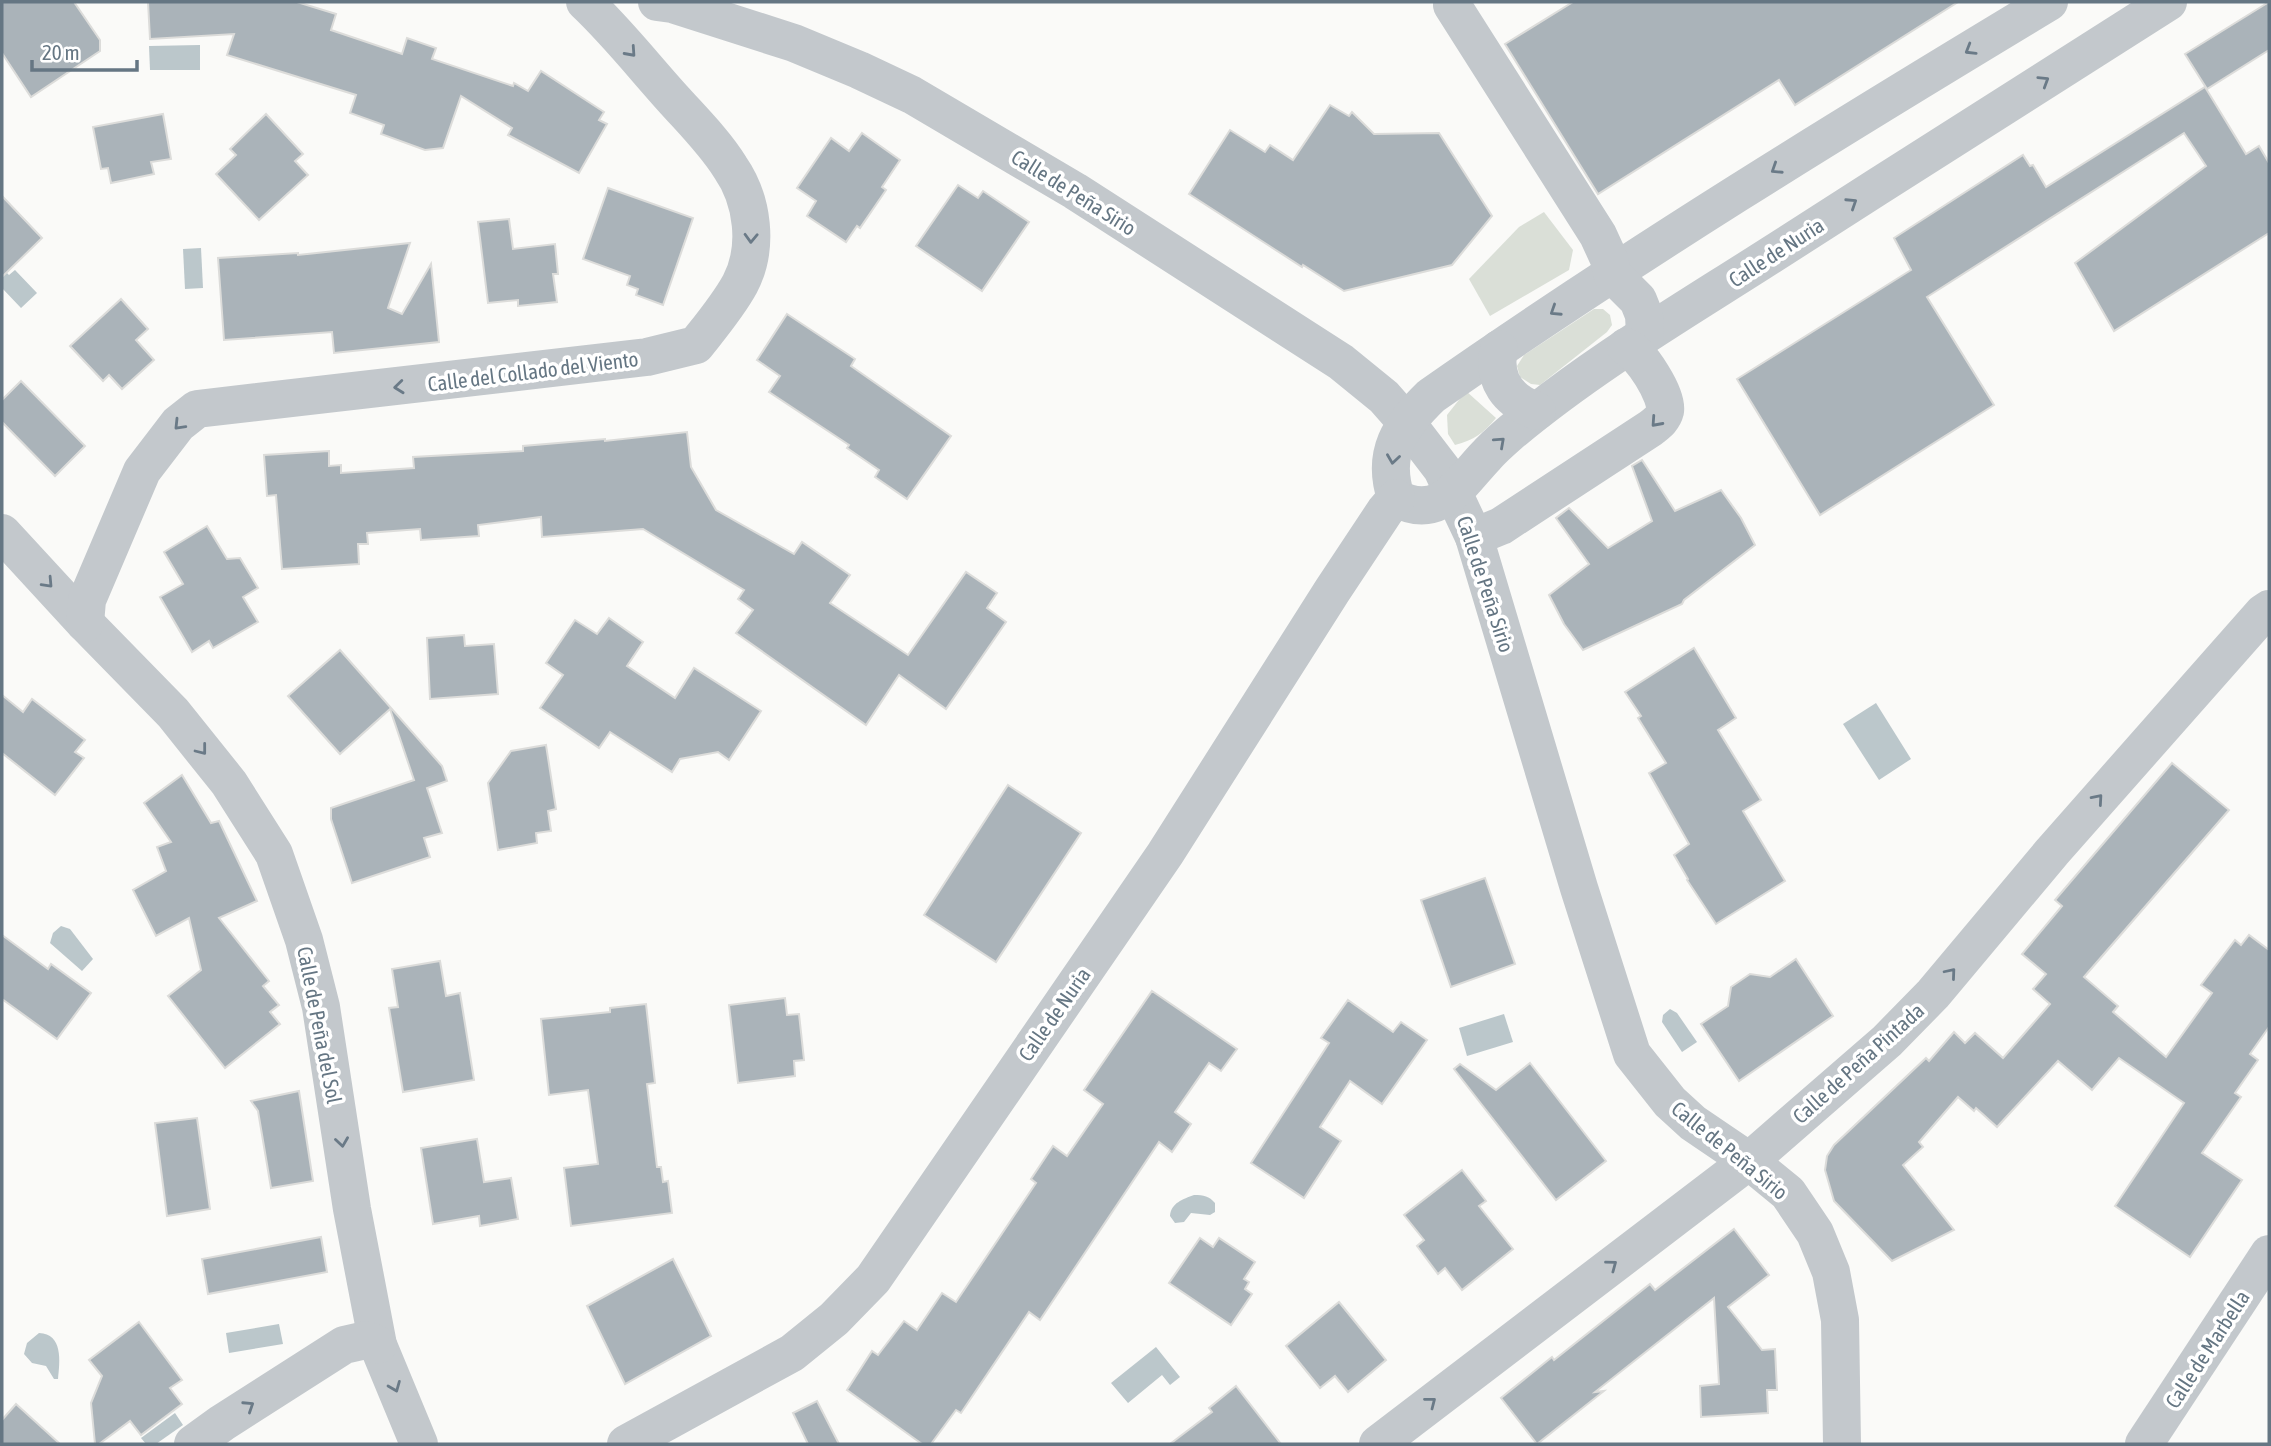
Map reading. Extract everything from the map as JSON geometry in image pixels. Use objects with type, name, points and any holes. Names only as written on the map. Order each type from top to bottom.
[{"type":"street","name":"Calle del Collado del Viento","points":[[85,623],[87,600],[142,471],[178,424],[197,409],[634,359],[696,345],[741,282],[751,248],[748,208],[738,179],[717,149],[585,2]]},
{"type":"street","points":[[1396,498],[1391,473],[1393,450],[1406,422],[1431,396],[1612,274],[1857,118],[2049,2]]},
{"type":"street","name":"Calle de Nuria","points":[[626,1444],[792,1353],[834,1319],[873,1279],[1165,854],[1367,538],[1396,498],[1419,506],[1434,504],[1454,492],[1486,455],[1537,411],[1635,341],[2168,2]]},
{"type":"street","name":"Calle de Peña Sirio","points":[[666,3],[794,43],[859,69],[912,95],[1075,191],[1341,362],[1384,397],[1430,451],[1454,492],[1474,537],[1579,888],[1632,1054],[1670,1102],[1693,1123],[1749,1161],[1788,1193],[1815,1233],[1831,1272],[1840,1320],[1842,1444]]},
{"type":"street","points":[[1452,5],[1598,235],[1609,259],[1612,274],[1638,300],[1644,315],[1633,350],[1641,358],[1666,409],[1660,420],[1651,428],[1501,526],[1474,537]]},
{"type":"street","points":[[1499,349],[1496,363],[1500,379],[1521,405],[1537,411]]},
{"type":"street","name":"Calle de Peña del Sol","points":[[2,533],[173,713],[229,783],[274,854],[304,940],[321,1007],[352,1209],[378,1345],[419,1444]]},
{"type":"street","name":"Calle de Peña Pintada","points":[[1377,1444],[1749,1161],[1887,1041],[1933,994],[2052,852],[2269,609]]},
{"type":"street","name":"Calle de Marbella","points":[[2144,1444],[2269,1254]]},
{"type":"street","points":[[193,1444],[344,1345],[366,1340],[378,1345]]},
{"type":"shaded area","points":[[200,45],[200,70],[150,70],[149,46]]},
{"type":"shaded area","points":[[1544,212],[1573,250],[1569,270],[1490,316],[1469,279],[1519,227]]},
{"type":"shaded area","points":[[201,248],[203,288],[185,289],[183,249]]},
{"type":"shaded area","points":[[2,268],[9,275],[15,270],[37,293],[21,308],[2,288]]},
{"type":"shaded area","points":[[1594,309],[1603,309],[1610,315],[1612,325],[1607,332],[1540,385],[1531,384],[1520,377],[1517,366],[1524,355]]},
{"type":"shaded area","points":[[1466,391],[1496,418],[1478,435],[1455,445],[1448,434],[1447,415]]},
{"type":"shaded area","points":[[1876,703],[1911,759],[1879,780],[1843,724]]},
{"type":"shaded area","points":[[61,926],[70,929],[93,959],[82,971],[50,943],[53,933]]},
{"type":"shaded area","points":[[1670,1009],[1677,1013],[1697,1042],[1682,1052],[1662,1022],[1663,1015]]},
{"type":"shaded area","points":[[1504,1014],[1513,1042],[1467,1056],[1459,1028]]},
{"type":"shaded area","points":[[1194,1195],[1211,1199],[1215,1203],[1215,1212],[1210,1215],[1191,1213],[1184,1222],[1175,1223],[1170,1216],[1175,1205]]},
{"type":"shaded area","points":[[279,1324],[283,1344],[229,1353],[226,1333]]},
{"type":"shaded area","points":[[39,1333],[47,1335],[56,1343],[59,1357],[58,1379],[54,1379],[46,1366],[32,1363],[24,1354],[27,1343]]},
{"type":"shaded area","points":[[1156,1347],[1180,1377],[1170,1385],[1162,1375],[1128,1403],[1111,1383]]},
{"type":"shaded area","points":[[175,1413],[183,1425],[156,1444],[146,1444],[141,1438]]},
{"type":"building","points":[[2,2],[74,2],[100,40],[100,51],[31,97],[2,53]]},
{"type":"building","points":[[148,2],[297,2],[336,14],[331,30],[402,54],[407,38],[436,48],[432,59],[513,86],[514,83],[528,91],[541,71],[604,112],[599,120],[607,124],[579,173],[508,135],[512,128],[461,96],[443,148],[425,150],[381,134],[384,125],[350,113],[356,95],[227,55],[234,34],[150,39]]},
{"type":"building","points":[[1573,2],[1958,2],[1795,105],[1779,80],[1598,194],[1505,44]]},
{"type":"building","points":[[2269,2],[2269,50],[2207,89],[2185,54]]},
{"type":"building","points":[[2205,87],[2246,154],[2259,146],[2269,163],[2269,233],[2114,331],[2075,263],[2206,166],[2184,133],[1927,297],[1994,405],[1820,515],[1737,379],[1911,270],[1894,238],[2023,155],[2030,166],[2033,165],[2046,187]]},
{"type":"building","points":[[1330,105],[1349,116],[1352,112],[1374,134],[1439,133],[1492,216],[1452,265],[1344,291],[1189,194],[1230,130],[1265,152],[1270,145],[1293,160]]},
{"type":"building","points":[[163,114],[171,159],[151,162],[154,174],[111,183],[108,168],[101,169],[93,127]]},
{"type":"building","points":[[266,114],[303,154],[295,161],[308,175],[259,220],[216,174],[236,155],[230,149]]},
{"type":"building","points":[[862,133],[900,160],[882,187],[886,190],[860,228],[857,226],[846,242],[807,216],[816,201],[797,188],[831,138],[849,151]]},
{"type":"building","points":[[958,185],[978,198],[983,191],[1029,222],[982,291],[916,246]]},
{"type":"building","points":[[608,188],[693,218],[663,305],[636,295],[638,289],[627,285],[630,276],[583,259]]},
{"type":"building","points":[[2,196],[42,238],[2,277]]},
{"type":"building","points":[[509,219],[513,249],[555,244],[558,274],[553,274],[557,302],[518,306],[518,300],[488,303],[478,222]]},
{"type":"building","points":[[410,243],[388,308],[402,314],[431,264],[439,342],[334,353],[332,332],[224,340],[218,258],[298,255]]},
{"type":"building","points":[[121,299],[148,329],[136,340],[154,360],[122,389],[109,375],[103,381],[70,346]]},
{"type":"building","points":[[787,314],[855,359],[851,366],[951,436],[907,499],[875,477],[879,470],[847,448],[849,445],[769,392],[780,376],[757,360]]},
{"type":"building","points":[[21,381],[85,446],[55,476],[2,422],[2,400]]},
{"type":"building","points":[[687,432],[691,467],[716,510],[794,554],[802,542],[850,575],[830,603],[908,655],[966,572],[997,593],[987,608],[1006,622],[946,709],[899,675],[866,725],[736,633],[753,610],[738,599],[744,590],[643,529],[542,537],[541,517],[478,525],[479,536],[421,540],[420,529],[367,533],[368,544],[358,544],[359,564],[282,569],[276,495],[267,496],[264,455],[329,451],[329,466],[341,465],[341,473],[414,468],[413,457],[523,451],[523,446]]},
{"type":"building","points":[[1642,460],[1675,511],[1721,490],[1741,518],[1755,545],[1682,604],[1583,650],[1564,624],[1549,595],[1589,564],[1556,518],[1569,508],[1608,548],[1652,521],[1632,466]]},
{"type":"building","points":[[207,526],[227,559],[240,558],[258,588],[243,597],[258,622],[213,648],[209,641],[192,652],[160,597],[183,584],[164,552]]},
{"type":"building","points":[[609,618],[643,642],[627,666],[675,698],[694,668],[761,711],[729,760],[718,752],[680,759],[672,772],[610,732],[599,748],[540,708],[563,675],[546,663],[575,620],[597,634]]},
{"type":"building","points":[[464,635],[465,646],[494,644],[498,694],[430,699],[427,638]]},
{"type":"building","points":[[1694,648],[1736,718],[1718,730],[1761,800],[1743,811],[1785,881],[1716,924],[1674,855],[1689,844],[1649,773],[1666,763],[1625,692]]},
{"type":"building","points":[[340,650],[442,766],[447,781],[427,788],[442,833],[424,838],[430,857],[352,883],[331,819],[331,808],[414,780],[390,709],[340,754],[288,696]]},
{"type":"building","points":[[2,695],[23,712],[32,699],[85,740],[75,752],[84,758],[55,795],[2,753]]},
{"type":"building","points":[[546,745],[556,809],[548,811],[551,831],[536,833],[537,843],[498,850],[488,783],[511,751]]},
{"type":"building","points":[[2172,763],[2229,810],[2084,977],[2118,1006],[2113,1012],[2166,1057],[2212,993],[2201,985],[2235,940],[2241,945],[2249,935],[2269,950],[2269,1027],[2250,1054],[2258,1060],[2235,1093],[2241,1097],[2202,1153],[2242,1180],[2190,1257],[2115,1206],[2184,1103],[2119,1058],[2092,1090],[2058,1061],[1997,1127],[1976,1108],[1974,1111],[1958,1097],[1919,1142],[1923,1147],[1903,1165],[1954,1230],[1892,1261],[1834,1201],[1825,1170],[1827,1156],[1834,1145],[1926,1058],[1929,1061],[1954,1032],[1965,1043],[1975,1033],[2003,1058],[2050,1004],[2033,989],[2046,974],[2022,954],[2062,906],[2055,900]]},
{"type":"building","points":[[182,775],[211,823],[219,821],[257,901],[219,918],[269,981],[263,986],[279,1005],[270,1012],[280,1024],[225,1068],[168,996],[201,970],[189,918],[156,936],[133,890],[166,871],[157,847],[171,842],[144,803]]},
{"type":"building","points":[[1008,785],[1081,833],[996,962],[924,915]]},
{"type":"building","points":[[1485,878],[1515,964],[1451,987],[1421,900]]},
{"type":"building","points":[[2,935],[48,969],[51,964],[91,993],[57,1039],[2,999]]},
{"type":"building","points":[[1796,959],[1833,1016],[1739,1081],[1701,1024],[1728,1006],[1731,987],[1750,974],[1770,977]]},
{"type":"building","points":[[440,961],[446,996],[460,993],[474,1080],[403,1092],[389,1008],[398,1007],[392,969]]},
{"type":"building","points":[[1152,991],[1237,1049],[1221,1071],[1209,1063],[1175,1112],[1191,1124],[1172,1152],[1159,1142],[1040,1320],[1029,1312],[961,1413],[956,1410],[931,1444],[922,1444],[847,1390],[872,1351],[878,1355],[904,1321],[917,1330],[942,1293],[956,1302],[1036,1183],[1031,1179],[1053,1146],[1067,1156],[1103,1104],[1084,1090]]},
{"type":"building","points":[[785,998],[787,1015],[799,1014],[804,1060],[794,1061],[795,1076],[738,1083],[729,1005]]},
{"type":"building","points":[[1348,1000],[1393,1032],[1401,1022],[1427,1040],[1382,1104],[1350,1081],[1320,1127],[1341,1141],[1304,1198],[1251,1163],[1329,1043],[1321,1038]]},
{"type":"building","points":[[646,1004],[655,1083],[647,1084],[657,1167],[661,1167],[663,1182],[668,1181],[672,1213],[571,1226],[564,1168],[598,1164],[588,1090],[549,1095],[541,1019],[610,1012],[610,1008]]},
{"type":"building","points":[[1530,1063],[1606,1161],[1556,1200],[1454,1069],[1460,1064],[1496,1090]]},
{"type":"building","points":[[299,1091],[313,1181],[271,1188],[258,1111],[251,1101]]},
{"type":"building","points":[[197,1118],[210,1209],[167,1216],[155,1123]]},
{"type":"building","points":[[477,1139],[484,1182],[511,1178],[518,1219],[480,1226],[479,1216],[433,1224],[421,1148]]},
{"type":"building","points":[[1462,1170],[1486,1201],[1479,1206],[1513,1249],[1462,1290],[1445,1268],[1438,1274],[1417,1246],[1424,1240],[1404,1215]]},
{"type":"building","points":[[1734,1229],[1769,1275],[1728,1307],[1762,1350],[1775,1349],[1777,1390],[1767,1390],[1768,1413],[1701,1417],[1700,1386],[1719,1384],[1714,1298],[1595,1392],[1604,1391],[1537,1444],[1501,1398],[1650,1284],[1655,1290]]},
{"type":"building","points":[[321,1237],[327,1272],[208,1294],[202,1259]]},
{"type":"building","points":[[1200,1238],[1213,1247],[1219,1238],[1255,1262],[1244,1279],[1249,1282],[1245,1289],[1252,1294],[1231,1325],[1169,1283]]},
{"type":"building","points":[[673,1259],[711,1336],[625,1384],[587,1306]]},
{"type":"building","points":[[1339,1302],[1386,1360],[1348,1392],[1335,1376],[1320,1388],[1286,1346]]},
{"type":"building","points":[[139,1322],[182,1380],[170,1388],[182,1404],[141,1435],[130,1421],[99,1444],[95,1444],[91,1403],[102,1376],[89,1360]]},
{"type":"building","points":[[1236,1386],[1281,1444],[1170,1444],[1212,1412],[1209,1408]]},
{"type":"building","points":[[817,1401],[839,1444],[808,1444],[793,1413]]},
{"type":"building","points":[[16,1404],[60,1444],[2,1444],[2,1420]]}]
